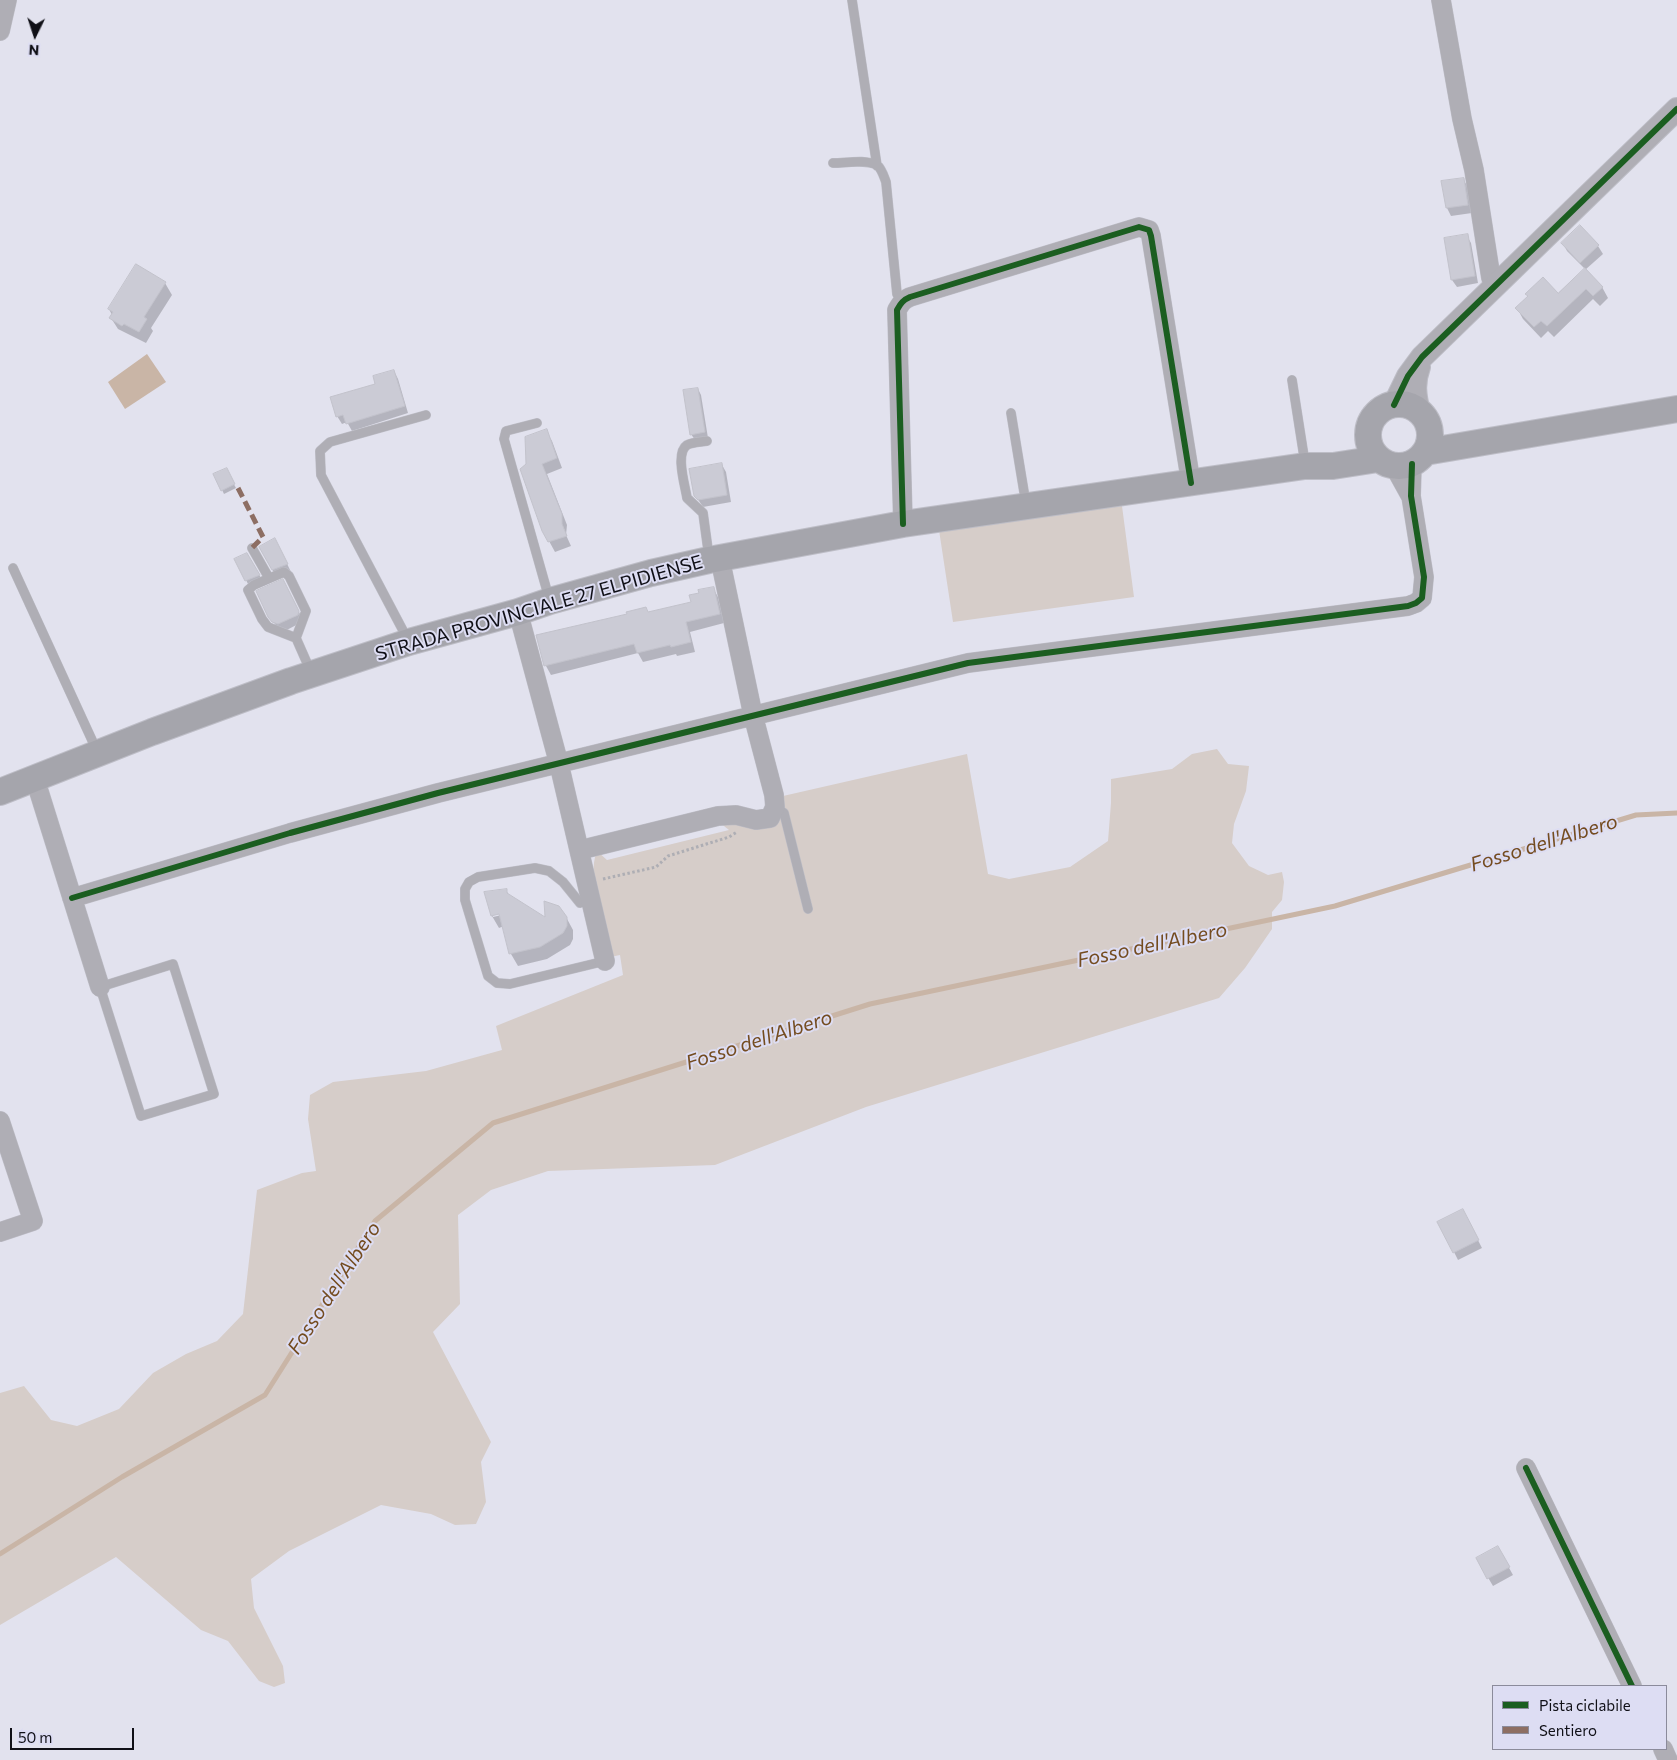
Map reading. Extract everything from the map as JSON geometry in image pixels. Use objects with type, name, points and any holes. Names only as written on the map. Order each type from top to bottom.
[{"type":"main road","name":"STRADA PROVINCIALE 27 ELPIDIENSE","points":[[1305,466],[1330,457],[1352,444],[1368,427],[1378,412],[1394,404]]},
{"type":"main road","points":[[1394,404],[1412,407],[1442,438],[1461,445]]},
{"type":"main road","name":"STRADA PROVINCIALE 27 ELPIDIENSE","points":[[0,792],[152,732],[409,642],[651,573],[715,559],[903,524],[1305,466],[1333,466],[1402,460],[1461,445],[1677,409]]},
{"type":"main road","points":[[1368,427],[1367,436],[1372,452],[1402,460],[1429,444],[1430,435],[1424,419]]},
{"type":"street","points":[[0,31],[7,0]]},
{"type":"street","points":[[1441,0],[1462,119],[1474,170],[1491,278],[1497,286]]},
{"type":"street","points":[[1394,404],[1408,376],[1422,356],[1497,286],[1677,109]]},
{"type":"street","points":[[903,524],[897,310],[904,300],[1139,226],[1149,230],[1151,236],[1191,483]]},
{"type":"street","points":[[1422,356],[1415,377],[1415,396],[1424,419]]},
{"type":"street","points":[[72,898],[290,833],[438,793],[968,663],[1408,606],[1422,598],[1424,577],[1411,496],[1402,460]]},
{"type":"street","points":[[580,850],[718,816],[736,815],[756,820],[770,818],[775,807],[774,795],[715,559]]},
{"type":"street","points":[[518,612],[559,764],[605,960]]},
{"type":"street","points":[[35,779],[100,987]]},
{"type":"street","points":[[0,1121],[33,1221],[0,1232]]},
{"type":"street","points":[[1526,1468],[1632,1685]]},
{"type":"lane","points":[[852,0],[877,166]]},
{"type":"lane","points":[[833,163],[866,162],[877,166],[882,172],[886,182],[897,294],[904,300]]},
{"type":"lane","points":[[1292,380],[1305,466]]},
{"type":"lane","points":[[1011,413],[1026,507]]},
{"type":"lane","points":[[409,642],[321,475],[320,451],[330,442],[426,414]]},
{"type":"lane","points":[[537,423],[506,431],[504,439],[550,601]]},
{"type":"lane","points":[[707,441],[689,444],[682,450],[681,458],[686,498],[703,513],[715,559]]},
{"type":"lane","points":[[252,548],[269,578]]},
{"type":"lane","points":[[13,568],[98,753]]},
{"type":"lane","points":[[296,638],[268,627],[248,590],[254,584],[284,572],[289,576],[306,610],[296,638],[312,675]]},
{"type":"lane","points":[[775,807],[784,813],[808,909]]},
{"type":"lane","points":[[591,900],[580,904],[563,882],[549,871],[536,868],[478,877],[469,882],[465,889],[465,900],[488,976],[497,983],[510,984],[605,960]]},
{"type":"lane","points":[[173,964],[214,1094],[141,1116],[100,987],[173,964]]},
{"type":"path","points":[[599,880],[656,867],[668,856],[729,837],[739,832]]},
{"type":"shaded area","points":[[147,354],[166,382],[125,409],[108,382]]},
{"type":"shaded area","points":[[1122,506],[1134,597],[953,622],[939,530]]},
{"type":"shaded area","points":[[1217,749],[1228,764],[1249,766],[1246,791],[1234,824],[1232,843],[1249,866],[1268,875],[1282,872],[1284,882],[1282,900],[1272,912],[1272,929],[1245,968],[1219,998],[866,1107],[715,1165],[548,1171],[491,1190],[458,1215],[460,1304],[433,1332],[491,1442],[481,1462],[486,1502],[476,1524],[455,1525],[431,1514],[381,1505],[289,1551],[251,1579],[254,1608],[283,1666],[285,1683],[274,1687],[259,1681],[228,1641],[201,1630],[116,1557],[0,1625],[0,1393],[24,1386],[51,1420],[77,1426],[119,1409],[153,1373],[186,1354],[217,1341],[243,1314],[257,1190],[302,1173],[316,1171],[308,1119],[310,1095],[333,1082],[426,1071],[502,1050],[496,1026],[623,975],[620,955],[610,957],[597,903],[594,862],[597,851],[607,860],[729,830],[719,822],[755,827],[783,796],[967,754],[988,874],[1009,879],[1070,867],[1108,841],[1111,779],[1172,769],[1192,754]]},
{"type":"building","points":[[1464,178],[1468,205],[1446,208],[1441,181]]},
{"type":"building","points":[[1580,225],[1599,245],[1580,263],[1561,243]]},
{"type":"building","points":[[1468,234],[1475,276],[1451,280],[1444,238]]},
{"type":"building","points":[[136,264],[166,282],[144,317],[147,319],[139,332],[124,324],[122,326],[109,318],[113,312],[108,309]]},
{"type":"building","points":[[1585,268],[1603,287],[1593,296],[1586,289],[1547,326],[1541,321],[1534,327],[1515,308],[1528,296],[1525,294],[1543,277],[1558,293]]},
{"type":"building","points":[[394,370],[405,406],[346,424],[343,415],[336,417],[330,397],[375,384],[373,376]]},
{"type":"building","points":[[698,388],[705,432],[690,435],[683,390]]},
{"type":"building","points":[[547,429],[557,458],[542,464],[562,514],[562,524],[567,536],[548,542],[542,531],[520,469],[526,464],[525,437]]},
{"type":"building","points":[[722,463],[727,495],[698,500],[694,496],[689,469]]},
{"type":"building","points":[[227,468],[235,484],[221,491],[213,474]]},
{"type":"building","points":[[275,538],[288,564],[272,570],[259,547]]},
{"type":"building","points":[[247,553],[260,575],[245,581],[234,559]]},
{"type":"building","points":[[283,579],[299,611],[298,615],[278,624],[272,622],[268,617],[256,591]]},
{"type":"building","points":[[714,587],[720,614],[686,622],[691,642],[637,653],[634,644],[544,666],[536,635],[627,614],[626,612],[646,607],[648,612],[691,602],[689,595],[699,593],[698,590]]},
{"type":"building","points":[[507,889],[507,893],[545,917],[544,901],[559,906],[567,917],[567,926],[563,933],[540,947],[509,954],[499,914],[491,916],[484,892]]},
{"type":"building","points":[[1463,1209],[1479,1240],[1453,1253],[1437,1222]]},
{"type":"building","points":[[1498,1546],[1510,1567],[1487,1579],[1476,1558]]},
{"type":"waterway","name":"Fosso dell'Albero","points":[[0,1554],[122,1477],[265,1395],[375,1221],[493,1123],[870,1004],[1335,906],[1636,815],[1677,813]]},
{"type":"marked path","points":[[238,488],[263,537],[252,548]]},
{"type":"cycle path","points":[[1394,405],[1408,376],[1422,357],[1677,109]]},
{"type":"cycle path","points":[[903,524],[897,310],[901,304],[910,297],[1139,227],[1149,230],[1151,236],[1191,483]]},
{"type":"cycle path","points":[[72,898],[290,833],[438,793],[968,663],[1408,606],[1422,598],[1424,577],[1411,496],[1412,464]]},
{"type":"cycle path","points":[[1526,1468],[1632,1685]]}]
